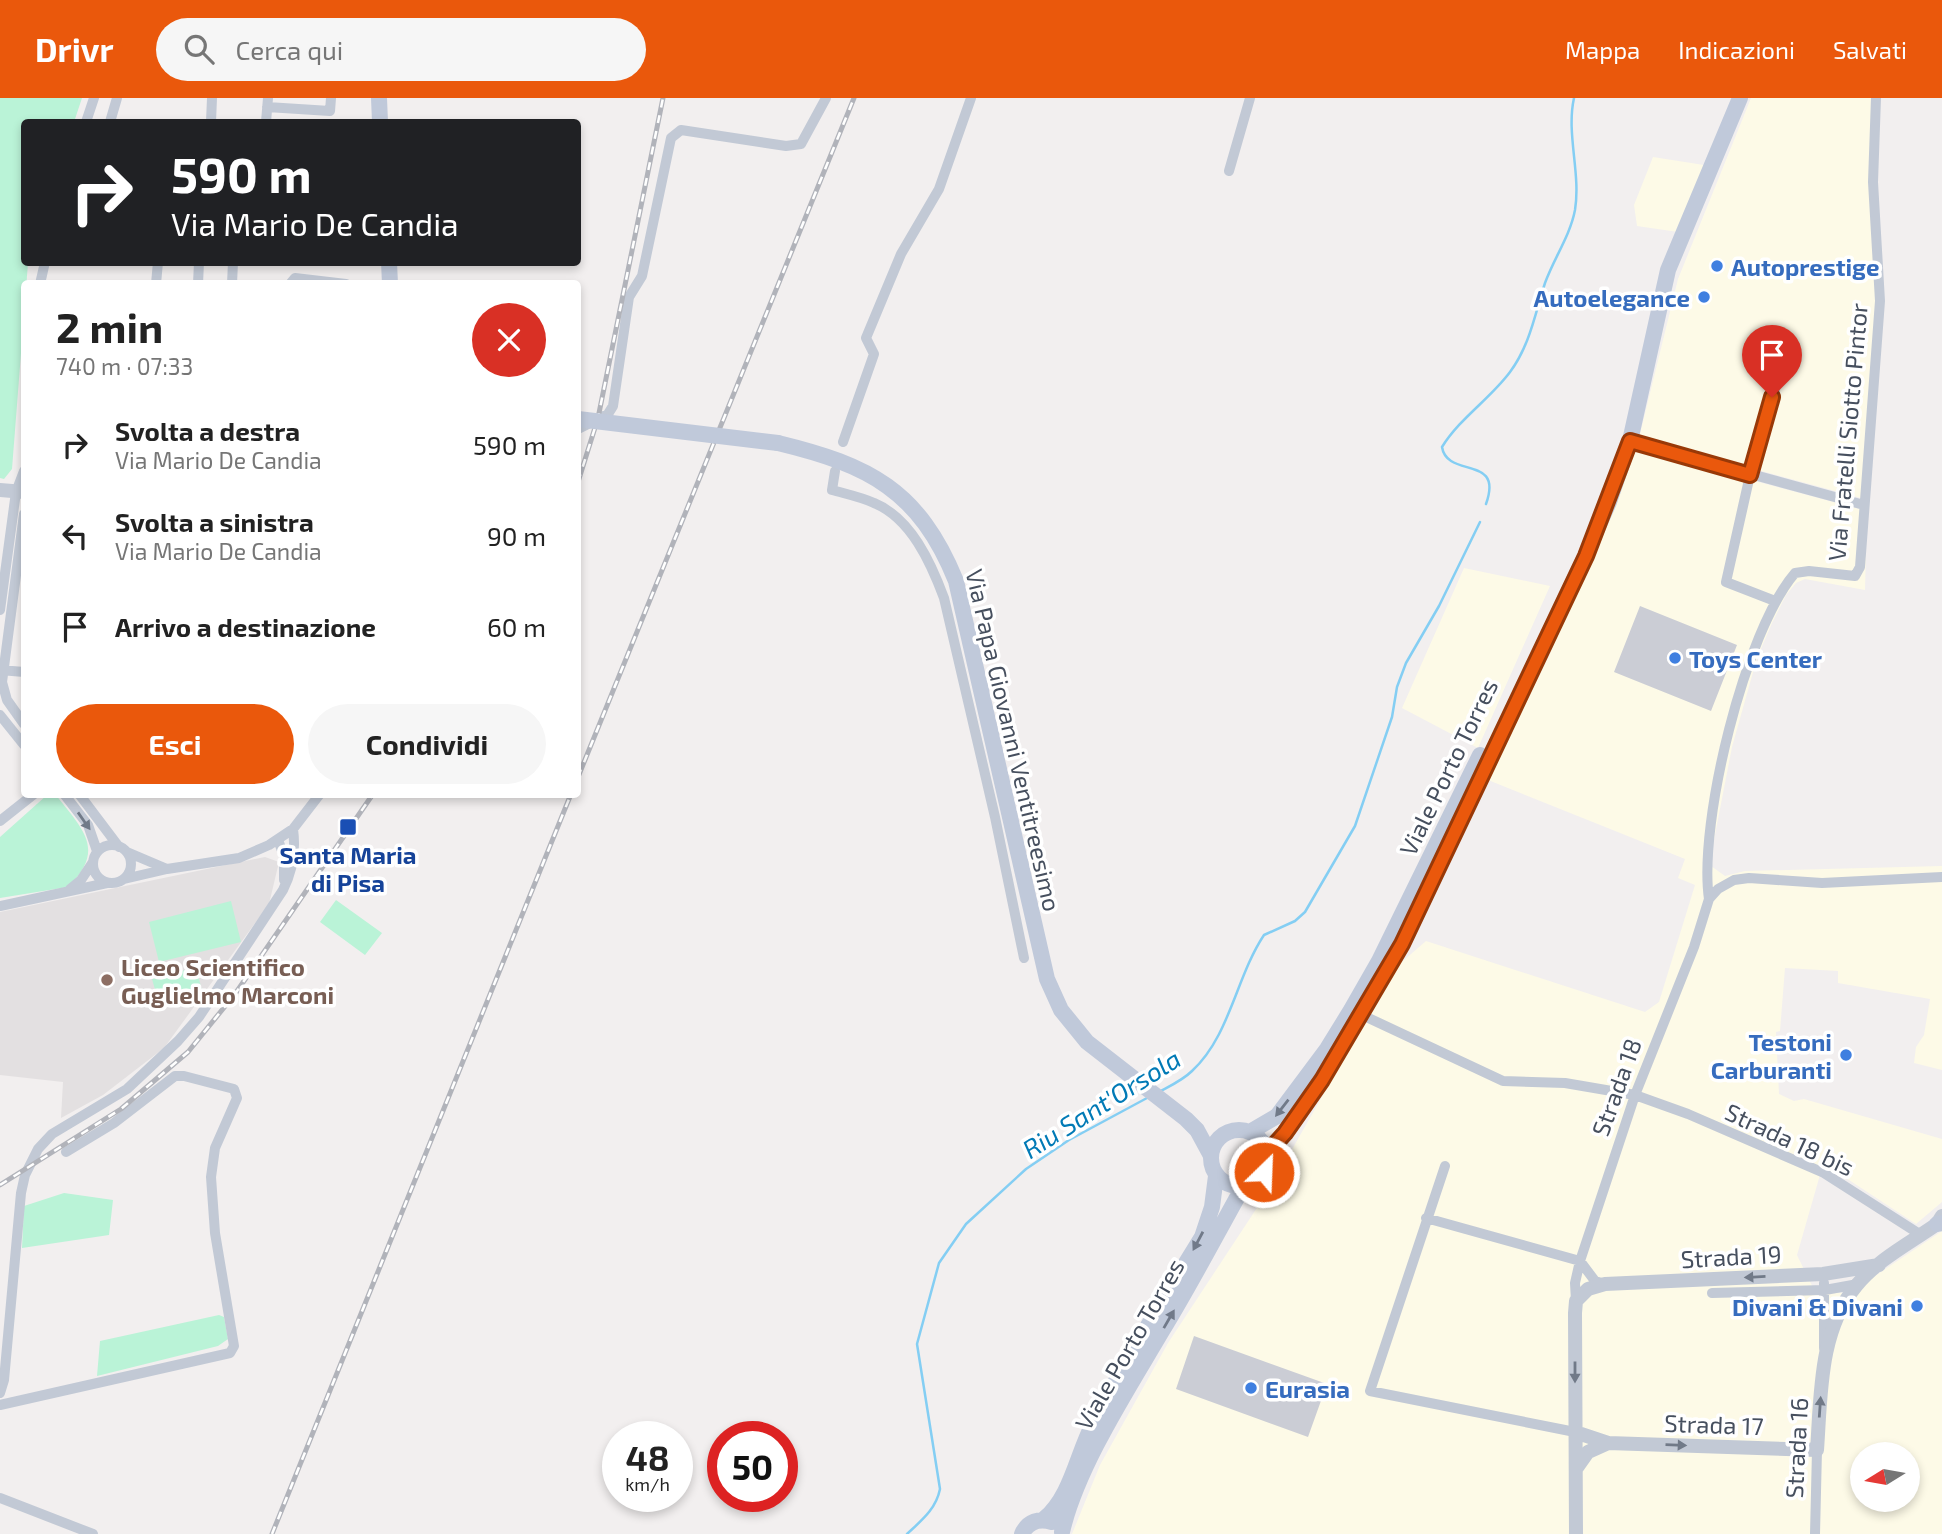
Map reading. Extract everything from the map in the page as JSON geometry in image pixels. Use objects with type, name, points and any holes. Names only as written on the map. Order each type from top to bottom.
[{"type":"main road","points":[[379,98],[380,119]]},
{"type":"main road","name":"Viale Porto Torres","points":[[1267,1153],[1302,1110],[1362,1015],[1402,944],[1584,559],[1630,441],[1668,270],[1740,98]]},
{"type":"main road","name":"Viale Porto Torres","points":[[1250,1132],[1277,1116],[1327,1049],[1379,961],[1561,586],[1606,487],[1641,391]]},
{"type":"main road","name":"Via Papa Giovanni Ventitreesimo","points":[[581,419],[778,443],[830,455],[868,473],[902,495],[933,534],[956,581],[1003,818],[1047,979],[1061,1010],[1087,1042],[1185,1119],[1196,1130],[1210,1154]]},
{"type":"main road","name":"Via Papa Giovanni Ventitreesimo","points":[[1185,1119],[1229,1131]]},
{"type":"main road","points":[[1229,1131],[1250,1132],[1258,1137],[1267,1153],[1264,1172],[1249,1185],[1237,1187],[1226,1184],[1216,1176],[1211,1166],[1213,1144],[1229,1131]]},
{"type":"main road","name":"Viale Porto Torres","points":[[1044,1520],[1053,1512],[1092,1426],[1202,1237],[1212,1208],[1216,1176]]},
{"type":"main road","name":"Viale Porto Torres","points":[[1062,1533],[1080,1483],[1119,1403],[1238,1196],[1249,1185]]},
{"type":"main road","points":[[1023,1534],[1029,1524],[1044,1520],[1057,1526],[1062,1533]]},
{"type":"street","points":[[87,119],[94,98]]},
{"type":"street","points":[[111,119],[117,98]]},
{"type":"street","points":[[211,119],[212,98]]},
{"type":"street","points":[[267,102],[330,111],[331,98]]},
{"type":"street","points":[[581,428],[608,414],[612,406],[629,297],[642,276],[671,138],[681,130],[786,146],[801,144],[825,98]]},
{"type":"street","points":[[843,442],[874,354],[866,338],[901,254],[939,189],[971,98]]},
{"type":"street","points":[[1229,171],[1250,98]]},
{"type":"street","name":"Via Fratelli Siotto Pintor","points":[[1709,899],[1707,881],[1710,832],[1720,776],[1753,650],[1775,601],[1795,573],[1802,571],[1855,576],[1860,567],[1880,301],[1873,182],[1875,98]]},
{"type":"street","points":[[293,280],[312,280]]},
{"type":"street","points":[[1775,601],[1726,582],[1750,475],[1780,372]]},
{"type":"street","points":[[1630,441],[1864,505]]},
{"type":"street","points":[[835,471],[832,490],[876,504],[894,517],[914,538],[932,566],[944,598],[1003,818],[1024,958]]},
{"type":"street","points":[[0,490],[20,492],[0,610]]},
{"type":"street","points":[[21,534],[2,670],[3,691],[21,719]]},
{"type":"street","points":[[2,670],[21,672]]},
{"type":"street","points":[[0,715],[21,741]]},
{"type":"street","points":[[0,821],[29,798]]},
{"type":"street","points":[[67,798],[88,825],[99,879],[107,883]]},
{"type":"street","points":[[82,798],[131,864],[124,879]]},
{"type":"street","points":[[0,906],[116,883],[167,869],[239,858],[278,841],[293,829],[317,798]]},
{"type":"street","points":[[0,1393],[4,1380],[21,1193],[25,1175],[38,1149],[51,1134],[127,1089],[178,1041],[199,1017],[283,890],[292,869],[295,845],[293,829]]},
{"type":"street","points":[[278,841],[284,856],[283,890]]},
{"type":"street","points":[[66,892],[81,880],[95,857],[107,845],[167,869]]},
{"type":"street","points":[[1709,899],[1718,888],[1734,880],[1749,878],[1822,883],[1942,877]]},
{"type":"street","name":"Strada 18","points":[[1576,1534],[1576,1283],[1580,1261],[1635,1095],[1694,947],[1709,899]]},
{"type":"street","name":"Strada 18 bis","points":[[1362,1015],[1503,1081],[1566,1083],[1635,1095],[1688,1114],[1824,1173],[1921,1234]]},
{"type":"street","points":[[0,1405],[191,1363],[230,1353],[234,1346],[215,1233],[211,1177],[215,1148],[237,1098],[234,1089],[175,1076],[114,1123],[66,1152]]},
{"type":"street","points":[[1445,1166],[1370,1391],[1574,1432]]},
{"type":"street","points":[[1426,1218],[1580,1261],[1595,1281],[1605,1284]]},
{"type":"street","points":[[1921,1234],[1940,1221]]},
{"type":"street","name":"Strada 19","points":[[1830,1289],[1879,1265],[1921,1234]]},
{"type":"street","name":"Strada 19","points":[[1576,1301],[1588,1289],[1605,1284],[1823,1274],[1858,1277]]},
{"type":"street","name":"Strada 16","points":[[1815,1534],[1823,1365],[1830,1289],[1823,1274]]},
{"type":"street","name":"Strada 16","points":[[1823,1365],[1837,1316],[1858,1277]]},
{"type":"street","points":[[1712,1293],[1830,1289]]},
{"type":"street","name":"Strada 17","points":[[1574,1432],[1608,1443],[1818,1450]]},
{"type":"street","points":[[1576,1469],[1588,1452],[1608,1443]]},
{"type":"street","points":[[0,1498],[93,1534]]},
{"type":"shaded area","points":[[1751,98],[1871,98],[1877,300],[1861,498],[1639,438],[1678,279]]},
{"type":"shaded area","points":[[1653,157],[1704,165],[1678,232],[1637,226],[1634,205]]},
{"type":"shaded area","points":[[1635,449],[1867,511],[1865,590],[1805,579],[1796,583],[1786,595],[1772,623],[1757,658],[1732,747],[1711,866],[1725,876],[1745,871],[1942,866],[1942,1070],[1914,1063],[1916,1047],[1924,1035],[1930,999],[1838,983],[1838,971],[1785,968],[1780,1031],[1776,1032],[1779,1094],[1794,1101],[1804,1099],[1942,1139],[1942,1202],[1916,1224],[1849,1180],[1822,1168],[1797,1255],[1816,1294],[1858,1292],[1866,1282],[1942,1231],[1942,1534],[1072,1534],[1100,1465],[1168,1343],[1270,1188],[1396,967],[1426,941],[1645,1012],[1659,1002],[1695,885],[1678,878],[1685,859],[1488,780],[1549,656]]},
{"type":"shaded area","points":[[1464,568],[1550,586],[1478,748],[1402,708]]},
{"type":"shaded area","name":"Liceo Scientifico Guglielmo Marconi","points":[[265,857],[279,862],[269,904],[164,1048],[103,1095],[61,1118],[63,1082],[0,1075],[0,912]]},
{"type":"green space","points":[[0,98],[82,98],[75,119],[21,119],[21,266],[28,266],[27,280],[21,280],[21,353],[12,469],[4,479],[0,478]]},
{"type":"green space","points":[[44,798],[58,798],[82,829],[88,850],[86,861],[80,874],[68,887],[0,898],[0,837]]},
{"type":"green space","points":[[336,900],[382,933],[365,955],[320,922]]},
{"type":"green space","points":[[231,901],[241,942],[159,962],[149,922]]},
{"type":"green space","points":[[196,967],[203,995],[160,1007],[152,979]]},
{"type":"green space","points":[[64,1193],[113,1200],[109,1235],[22,1248],[24,1206]]},
{"type":"green space","points":[[219,1315],[224,1317],[228,1339],[218,1346],[97,1376],[100,1341]]},
{"type":"building","name":"Toys Center","points":[[1640,606],[1737,645],[1711,711],[1614,672]]},
{"type":"building","name":"Eurasia","points":[[1194,1336],[1327,1384],[1308,1437],[1176,1389]]},
{"type":"waterway","name":"Riu Sant'Orsola","points":[[1486,504],[1489,489],[1487,478],[1481,472],[1446,457],[1442,447],[1517,362],[1531,329],[1545,283],[1569,229],[1576,196],[1572,125],[1574,98]]},
{"type":"waterway","name":"Riu Sant'Orsola","points":[[1159,1092],[1185,1077],[1205,1057],[1224,1024],[1254,951],[1264,935],[1295,921],[1305,912],[1355,826],[1392,717],[1397,687],[1406,663],[1439,606],[1480,522]]},
{"type":"waterway","name":"Riu Sant'Orsola","points":[[907,1534],[932,1508],[940,1489],[917,1344],[939,1263],[966,1224],[1026,1169],[1069,1140],[1147,1098]]},
{"type":"railway","points":[[581,472],[598,418],[663,98]]},
{"type":"railway","points":[[581,770],[854,98]]},
{"type":"railway","points":[[0,1185],[121,1109],[188,1052],[235,994],[370,798]]},
{"type":"railway","points":[[272,1534],[569,798]]},
{"type":"place","name":"Autoprestige","points":[[1717,266]]},
{"type":"place","name":"Autoelegance","points":[[1704,297]]},
{"type":"place","name":"Toys Center","points":[[1675,658]]},
{"type":"place","name":"Santa Maria di Pisa","points":[[348,827]]},
{"type":"place","name":"Liceo Scientifico Guglielmo Marconi","points":[[107,980]]},
{"type":"place","name":"Testoni Carburanti","points":[[1846,1055]]},
{"type":"place","name":"Divani & Divani","points":[[1917,1306]]},
{"type":"place","name":"Eurasia","points":[[1251,1388]]},
{"type":"route","points":[[1264,1172],[1267,1153],[1285,1133],[1322,1080],[1402,944],[1586,556],[1609,502],[1630,441],[1750,475],[1772,397]]}]
